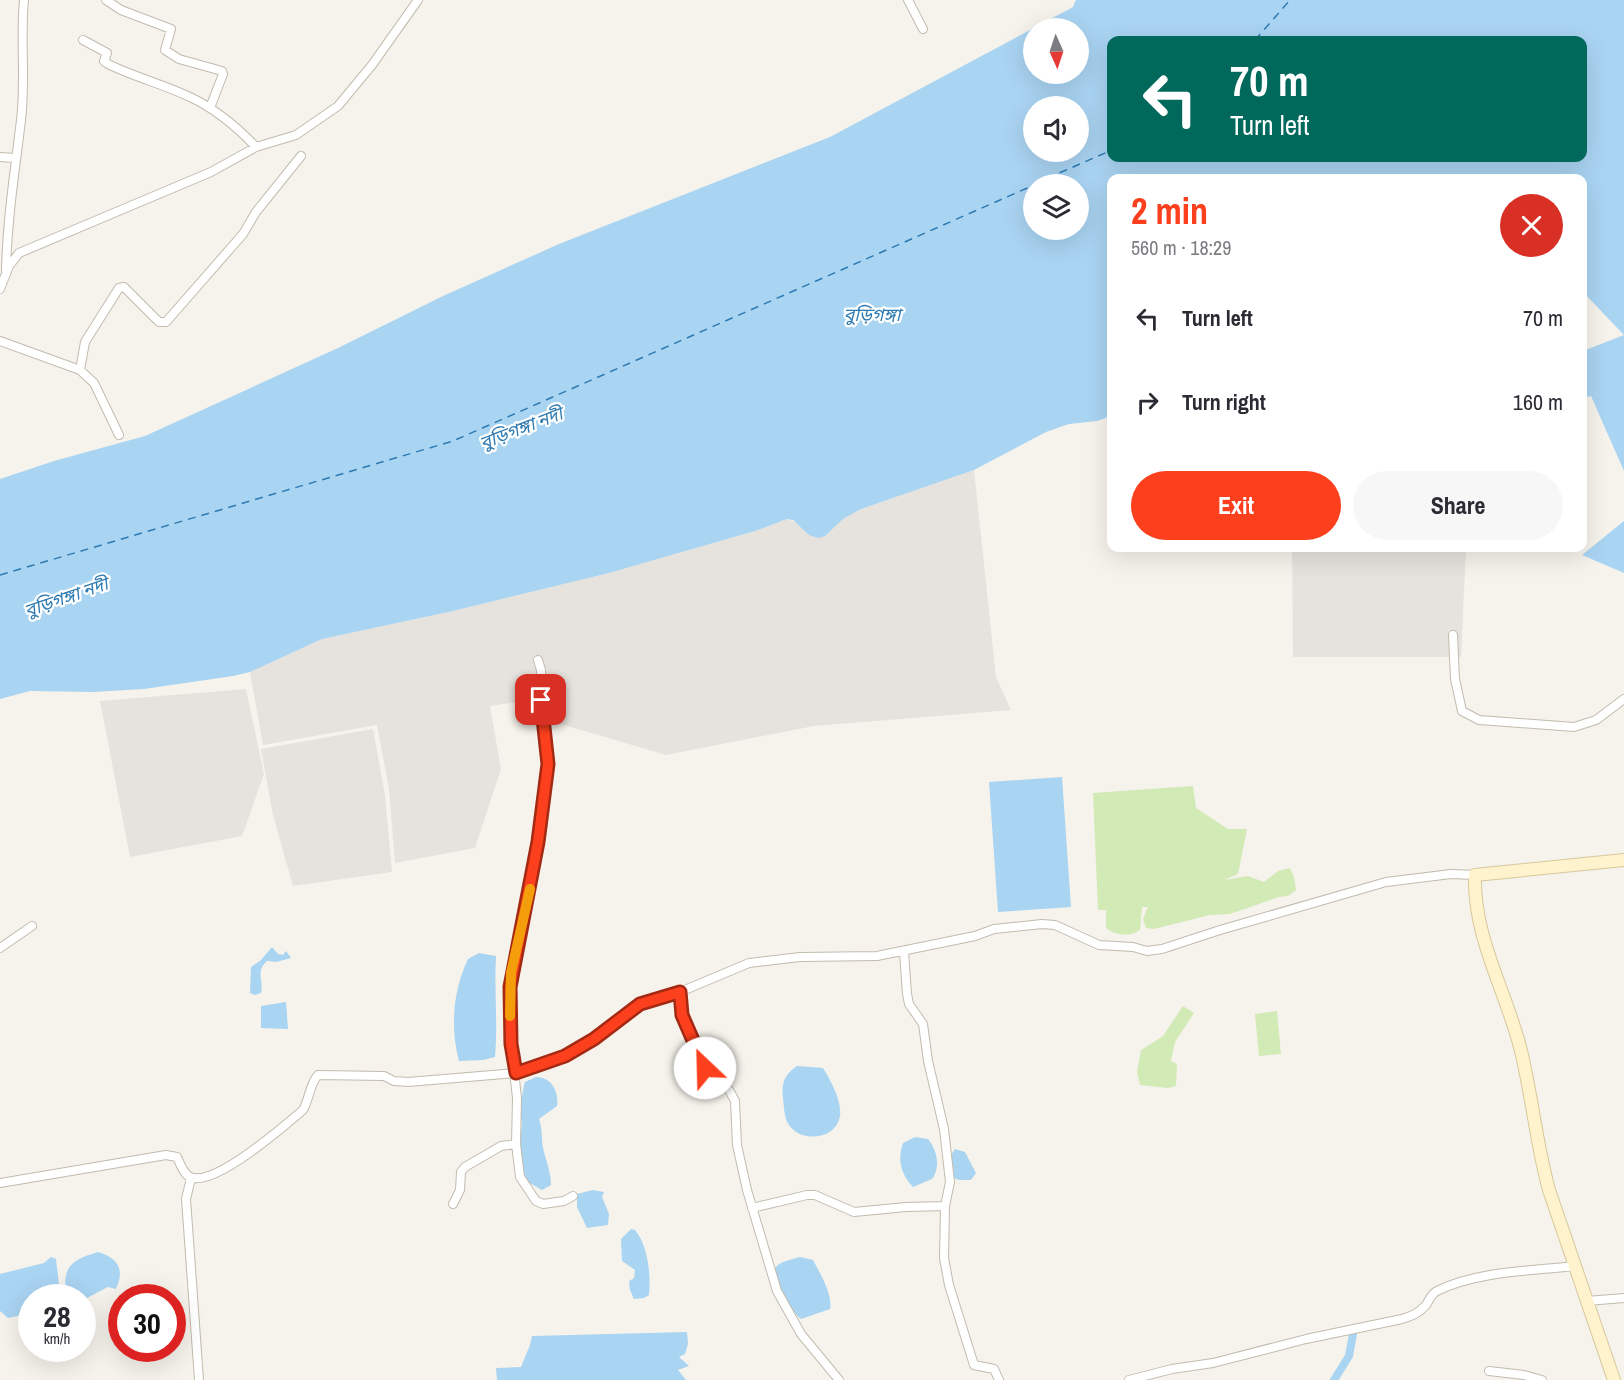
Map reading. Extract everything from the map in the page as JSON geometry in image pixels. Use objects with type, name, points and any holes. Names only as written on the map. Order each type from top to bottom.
[{"type":"street","points":[[0,289],[6,271],[7,227],[21,118],[24,0]]},
{"type":"street","points":[[106,0],[121,10],[171,29],[165,50],[179,59],[222,72],[210,108]]},
{"type":"street","points":[[6,271],[19,254],[34,246],[61,237],[211,172],[256,147],[296,135],[338,106],[372,65],[418,0]]},
{"type":"street","points":[[908,0],[923,29]]},
{"type":"street","points":[[83,40],[107,54],[104,61],[108,64],[190,97],[210,108],[235,125],[256,147]]},
{"type":"street","points":[[80,370],[85,342],[119,288],[124,287],[159,322],[166,322],[243,234],[256,212],[301,156]]},
{"type":"street","points":[[0,157],[15,158]]},
{"type":"street","points":[[0,341],[80,370],[94,383],[119,435]]},
{"type":"street","points":[[1453,635],[1455,679],[1462,711],[1479,720],[1574,727],[1596,720],[1624,699]]},
{"type":"street","points":[[538,660],[541,670],[542,721],[548,764],[538,842],[511,973],[511,1044],[516,1073],[516,1144],[520,1177],[536,1201],[543,1204],[564,1201],[573,1196]]},
{"type":"street","points":[[0,1183],[166,1155],[177,1156],[186,1174],[191,1178],[200,1178],[229,1166],[289,1123],[303,1110],[309,1100],[314,1079],[318,1075],[384,1076],[394,1081],[408,1082],[516,1073],[565,1056],[594,1039],[640,1004],[680,992],[749,963],[800,957],[860,958],[904,952],[994,929],[1042,924],[1055,925],[1099,945],[1133,947],[1147,951],[1162,949],[1386,882],[1451,874],[1475,875],[1624,860]]},
{"type":"street","points":[[1475,875],[1474,893],[1481,932],[1514,1027],[1541,1160],[1614,1380]]},
{"type":"street","points":[[0,948],[33,926]]},
{"type":"street","points":[[904,952],[909,1004],[923,1024],[928,1061],[944,1129],[950,1182],[945,1206],[945,1258],[959,1323],[974,1365],[994,1369],[999,1380]]},
{"type":"street","points":[[680,992],[682,1015],[700,1060],[711,1075],[729,1090],[735,1101],[737,1145],[752,1208],[782,1301],[801,1334],[839,1380]]},
{"type":"street","points":[[453,1204],[460,1190],[461,1172],[465,1167],[501,1146],[516,1144]]},
{"type":"street","points":[[191,1178],[186,1199],[199,1380]]},
{"type":"street","points":[[752,1208],[807,1195],[815,1195],[854,1212],[945,1206]]},
{"type":"street","points":[[1129,1380],[1402,1320],[1417,1314],[1427,1304],[1431,1295],[1438,1290],[1486,1276],[1575,1266]]},
{"type":"street","points":[[1587,1301],[1624,1298]]},
{"type":"street","points":[[1489,1371],[1524,1375],[1542,1380]]},
{"type":"shaded area","points":[[974,470],[996,677],[1011,710],[814,726],[666,755],[547,720],[543,775],[533,671],[524,701],[490,706],[501,769],[475,848],[395,863],[389,789],[377,725],[263,745],[250,672],[322,639],[453,611],[609,573],[755,531],[787,519],[825,536],[843,519],[861,509]]},
{"type":"shaded area","points":[[1292,552],[1466,552],[1461,657],[1293,657]]},
{"type":"shaded area","points":[[246,689],[264,774],[242,836],[130,857],[100,701]]},
{"type":"shaded area","points":[[373,729],[385,795],[392,872],[293,886],[273,815],[261,749]]},
{"type":"green space","points":[[1193,786],[1196,808],[1228,829],[1247,829],[1238,874],[1224,880],[1248,876],[1264,882],[1278,871],[1290,868],[1296,890],[1288,896],[1230,914],[1210,915],[1154,929],[1146,928],[1143,919],[1148,907],[1142,907],[1140,930],[1127,935],[1110,931],[1106,928],[1106,910],[1098,910],[1093,793]]},
{"type":"green space","points":[[1183,1006],[1194,1013],[1175,1042],[1171,1061],[1177,1064],[1176,1086],[1168,1088],[1140,1085],[1137,1072],[1141,1050],[1163,1036]]},
{"type":"green space","points":[[1277,1011],[1281,1054],[1259,1056],[1255,1014]]},
{"type":"water","name":"বুড়িগঙ্গা","points":[[1076,0],[1624,0],[1624,335],[1587,296],[1587,174],[1107,174],[1107,417],[1097,421],[1069,424],[1046,432],[974,470],[861,509],[843,519],[825,536],[818,538],[809,535],[793,520],[787,519],[755,531],[609,573],[453,611],[322,639],[250,672],[233,676],[144,689],[93,692],[30,691],[0,699],[0,479],[54,461],[145,436],[559,244],[830,137],[1023,34],[1023,84],[1089,84],[1089,18],[1052,18],[1073,7]]},
{"type":"water","points":[[1624,335],[1624,471],[1591,396],[1587,397],[1587,349]]},
{"type":"water","points":[[1624,521],[1624,573],[1582,555]]},
{"type":"water","points":[[1062,777],[1071,907],[998,912],[989,782]]},
{"type":"water","points":[[272,947],[278,954],[283,955],[286,951],[291,958],[276,962],[267,961],[261,969],[261,993],[255,995],[250,993],[251,967],[261,960]]},
{"type":"water","points":[[479,953],[496,956],[495,1057],[459,1061],[454,1035],[456,996],[468,959]]},
{"type":"water","points":[[286,1002],[288,1029],[261,1028],[261,1006]]},
{"type":"water","points":[[797,1066],[823,1068],[835,1091],[840,1116],[832,1130],[825,1134],[801,1135],[794,1131],[787,1122],[783,1083],[789,1072]]},
{"type":"water","points":[[536,1077],[550,1082],[557,1101],[557,1106],[539,1119],[551,1181],[551,1185],[542,1190],[526,1181],[519,1152],[522,1124],[520,1108],[524,1085],[525,1082]]},
{"type":"water","points":[[915,1137],[928,1139],[936,1153],[937,1164],[932,1179],[913,1187],[903,1172],[900,1155],[903,1143]]},
{"type":"water","points":[[955,1149],[965,1152],[976,1173],[971,1180],[959,1180],[949,1176],[951,1155]]},
{"type":"water","points":[[593,1190],[604,1192],[602,1197],[609,1214],[608,1225],[587,1228],[577,1207],[577,1194]]},
{"type":"water","points":[[631,1229],[635,1230],[639,1236],[648,1261],[649,1295],[644,1298],[634,1299],[629,1281],[634,1278],[635,1270],[622,1261],[621,1239]]},
{"type":"water","points":[[98,1252],[111,1258],[120,1270],[118,1284],[108,1284],[108,1287],[96,1293],[96,1284],[66,1284],[70,1266],[81,1258]]},
{"type":"water","points":[[51,1257],[56,1259],[59,1284],[18,1284],[18,1316],[8,1318],[0,1311],[0,1274],[44,1263]]},
{"type":"water","points":[[800,1257],[813,1260],[830,1297],[830,1309],[801,1319],[781,1294],[774,1278],[777,1266]]},
{"type":"water","points":[[687,1332],[688,1344],[685,1354],[679,1357],[689,1366],[678,1370],[686,1380],[497,1380],[496,1368],[521,1367],[532,1336]]},
{"type":"waterway","points":[[1334,1380],[1349,1356],[1353,1334]]},
{"type":"ferry route","points":[[1258,36],[1290,0]]},
{"type":"ferry route","points":[[1057,174],[1107,152]]},
{"type":"ferry route","points":[[0,575],[453,441],[1023,190]]},
{"type":"slow traffic","points":[[510,1016],[511,973],[530,889]]},
{"type":"route","points":[[541,700],[548,764],[529,895],[511,973],[510,987],[511,1044],[516,1073],[542,1066],[565,1056],[594,1039],[640,1004],[680,992],[682,1015],[705,1068]]},
{"type":"water label","name":"বুড়িগঙ্গা নদী","points":[[521,428]]},
{"type":"water label","name":"বুড়িগঙ্গা নদী","points":[[66,597]]}]
